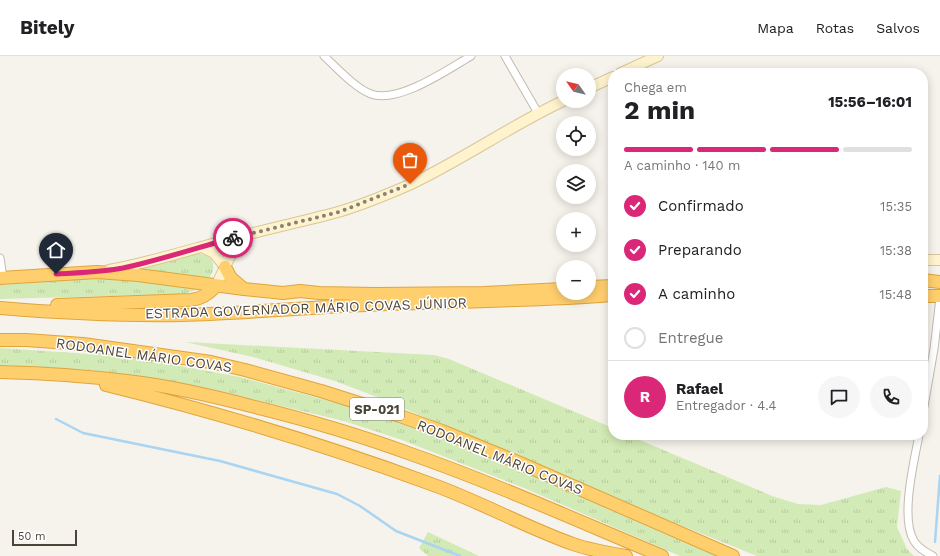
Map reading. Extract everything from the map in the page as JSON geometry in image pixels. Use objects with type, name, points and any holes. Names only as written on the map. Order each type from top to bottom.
[{"type":"highway","points":[[225,267],[231,278],[244,290]]},
{"type":"highway","name":"ESTRADA GOVERNADOR MÁRIO COVAS JÚNIOR","points":[[1,278],[98,272],[138,275],[244,290],[283,293],[300,291],[319,293],[375,294],[484,293],[556,289]]},
{"type":"highway","points":[[928,281],[940,282]]},
{"type":"highway","points":[[0,308],[191,300],[208,294],[216,286]]},
{"type":"highway","points":[[596,286],[608,286]]},
{"type":"highway","name":"ESTRADA GOVERNADOR MÁRIO COVAS JÚNIOR","points":[[0,308],[44,312],[104,314],[182,314],[391,304],[562,299],[608,295]]},
{"type":"highway","points":[[928,296],[940,297]]},
{"type":"highway","name":"RODOANEL MÁRIO COVAS","points":[[0,340],[26,340],[83,344],[211,362],[321,391],[400,416],[449,434],[520,463],[733,556]]},
{"type":"highway","name":"RODOANEL MÁRIO COVAS","points":[[0,372],[61,374],[135,382],[177,389],[335,428],[409,453],[489,484],[662,556]]},
{"type":"highway","points":[[61,374],[176,402],[308,441],[471,499],[515,520],[572,544],[626,556]]},
{"type":"main road","points":[[631,68],[653,57]]},
{"type":"main road","points":[[596,85],[608,79]]},
{"type":"main road","points":[[98,272],[152,261],[250,233],[339,212],[387,194],[443,167],[556,104]]},
{"type":"main road","points":[[216,286],[234,248],[240,240],[250,233]]},
{"type":"main road","points":[[202,247],[214,253],[225,267]]},
{"type":"main road","points":[[928,260],[940,260]]},
{"type":"main road","points":[[596,284],[608,281]]},
{"type":"street","points":[[324,56],[360,88],[370,94],[386,96],[399,94],[428,81],[471,56]]},
{"type":"street","points":[[505,56],[538,113]]},
{"type":"street","points":[[0,258],[1,278]]},
{"type":"street","points":[[928,383],[934,349],[940,297]]},
{"type":"street","points":[[918,440],[909,493],[909,529],[915,542],[922,550],[933,556]]},
{"type":"green space","points":[[194,253],[205,255],[212,261],[212,272],[206,280],[138,270],[139,268]]},
{"type":"green space","points":[[111,277],[198,289],[184,294],[0,299],[0,285]]},
{"type":"green space","points":[[185,342],[434,355],[449,359],[608,426],[608,440],[640,440],[772,496],[798,504],[821,505],[886,487],[901,491],[897,527],[907,549],[914,556],[757,556],[635,507],[377,397],[335,381],[253,357]]},
{"type":"green space","points":[[0,348],[104,355],[153,361],[240,377],[348,406],[414,427],[499,460],[722,556],[680,556],[524,488],[402,440],[344,421],[198,386],[91,370],[0,365]]},
{"type":"green space","points":[[428,532],[479,556],[428,556],[419,548]]},
{"type":"waterway","points":[[56,419],[83,433],[220,461],[337,494],[360,506],[396,531],[460,556]]},
{"type":"waterway","points":[[935,542],[940,476]]},
{"type":"way so far","points":[[233,238],[339,212],[410,184]]},
{"type":"route","points":[[56,274],[98,272],[124,268],[233,238]]}]
